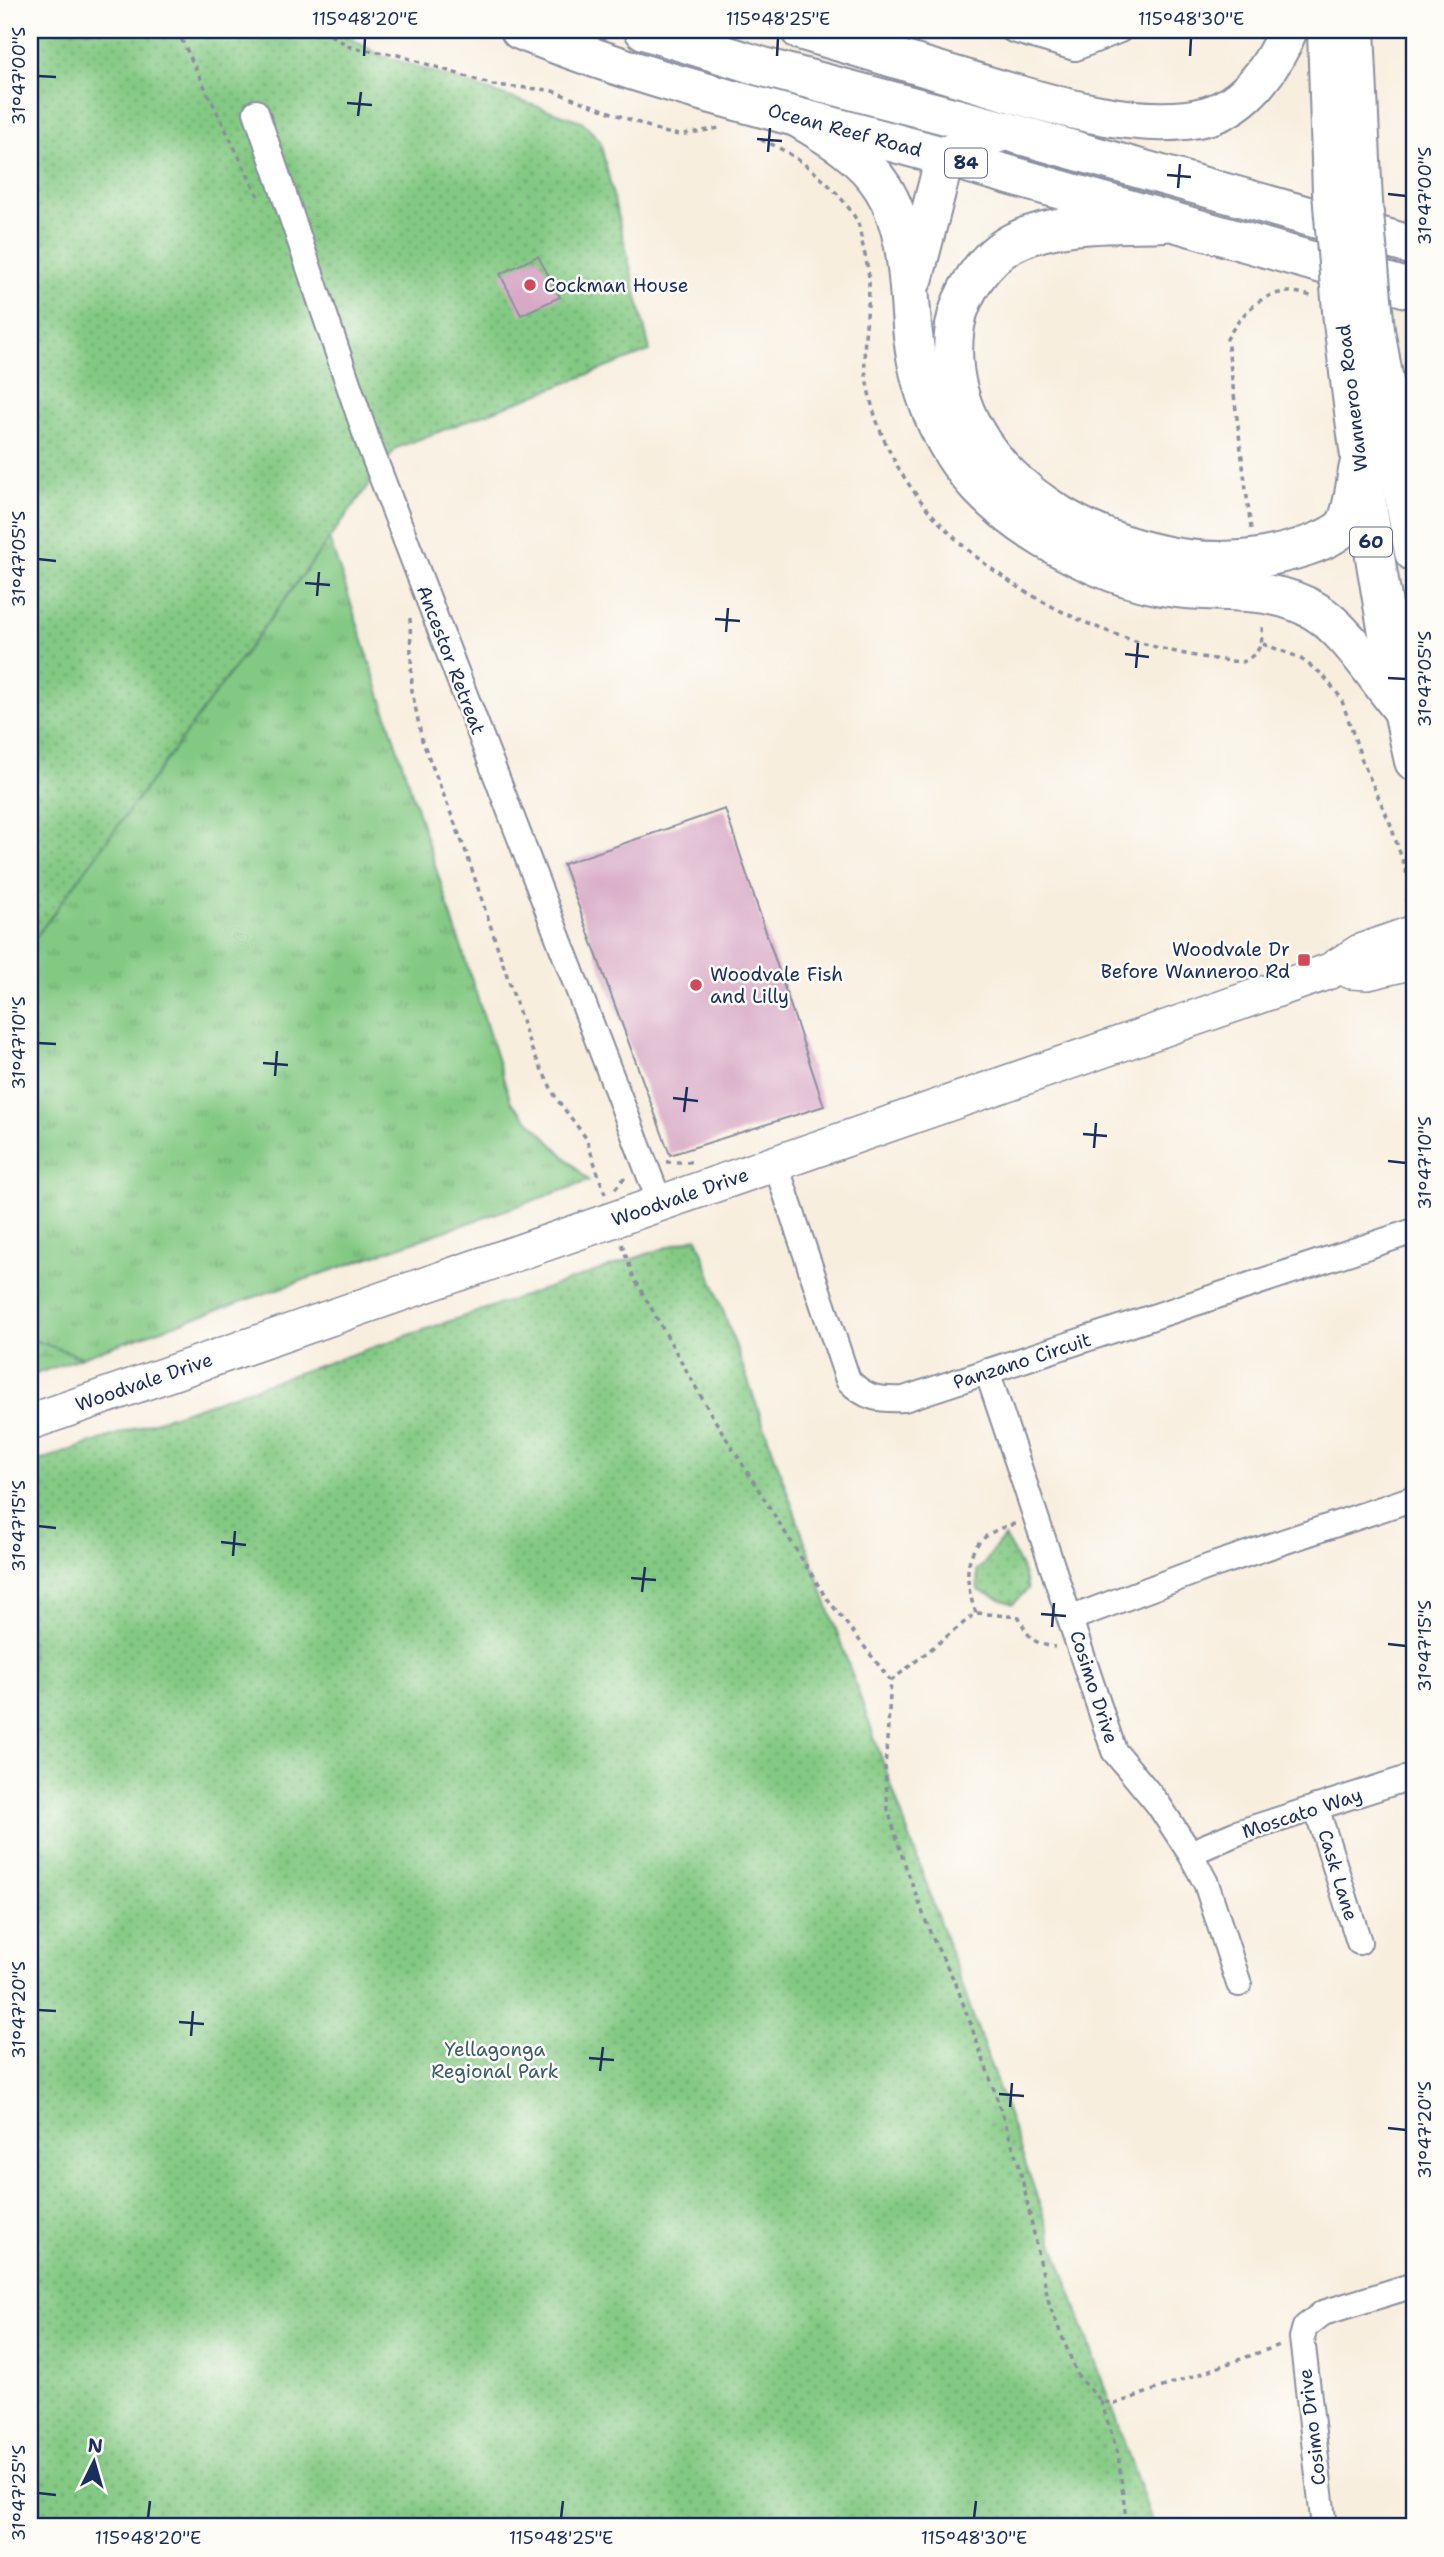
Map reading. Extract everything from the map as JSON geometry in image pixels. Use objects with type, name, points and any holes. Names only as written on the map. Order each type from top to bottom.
[{"type":"main road","name":"Ocean Reef Road","points":[[520,30],[620,65],[798,118],[945,156],[1165,222],[1414,290]]},
{"type":"main road","name":"Ocean Reef Road","points":[[644,30],[763,67],[1006,131],[1414,246]]},
{"type":"main road","points":[[800,30],[1071,108],[1127,119],[1179,121],[1210,115],[1258,83],[1272,66],[1288,30]]},
{"type":"main road","name":"60","points":[[1326,30],[1347,198],[1414,552]]},
{"type":"main road","name":"60","points":[[1347,198],[1355,30]]},
{"type":"main road","points":[[798,118],[845,146],[883,189],[895,215],[911,289],[916,358],[937,427],[980,488],[1009,514],[1045,540],[1085,560],[1133,578],[1174,588],[1253,591],[1286,596],[1317,612],[1345,635],[1402,709]]},
{"type":"main road","points":[[911,289],[945,156],[972,141],[1006,131]]},
{"type":"main road","points":[[1165,222],[1048,230],[1013,242],[992,258],[971,283],[957,310],[952,347],[956,377],[969,418],[999,464],[1046,506],[1105,539],[1147,554],[1216,562],[1273,556],[1336,532],[1346,522],[1359,466]]},
{"type":"main road","name":"Wanneroo Road","points":[[1371,325],[1359,466],[1402,709],[1414,761]]},
{"type":"street","points":[[1013,30],[1072,39],[1120,30]]},
{"type":"street","name":"Ancestor Retreat","points":[[256,111],[368,442],[660,1203]]},
{"type":"street","name":"Woodvale Drive","points":[[30,1422],[1330,971],[1410,920]]},
{"type":"street","name":"Woodvale Drive","points":[[1330,971],[1368,972],[1414,961]]},
{"type":"street","name":"Panzano Circuit","points":[[776,1165],[848,1380],[860,1392],[876,1400],[904,1399],[1234,1293],[1414,1231]]},
{"type":"street","name":"Cosimo Drive","points":[[988,1371],[1072,1618],[1100,1716],[1114,1751],[1158,1804],[1190,1853],[1206,1883],[1239,1984]]},
{"type":"street","points":[[1072,1618],[1209,1567],[1414,1498]]},
{"type":"street","name":"Moscato Way","points":[[1190,1853],[1237,1833],[1414,1776]]},
{"type":"street","name":"Cask Lane","points":[[1317,1807],[1359,1942]]},
{"type":"street","points":[[1303,2332],[1323,2313],[1414,2285]]},
{"type":"street","name":"Cosimo Drive","points":[[1303,2332],[1324,2527]]},
{"type":"path","points":[[177,30],[265,213]]},
{"type":"path","points":[[322,30],[352,48],[398,55],[493,85],[550,90],[663,132],[679,135],[719,127],[728,130]]},
{"type":"path","points":[[758,139],[779,146],[823,180],[858,221],[869,277],[865,368],[875,413],[898,468],[935,518],[980,562],[1038,598],[1095,628],[1152,647],[1226,661],[1243,662],[1255,655],[1263,644],[1262,614]]},
{"type":"path","points":[[1252,542],[1227,339],[1240,315],[1254,302],[1301,293],[1313,297]]},
{"type":"path","points":[[1371,325],[1414,329]]},
{"type":"path","points":[[410,613],[412,691],[422,740],[466,852],[531,1048],[556,1098],[586,1138],[607,1198],[625,1176],[666,1162],[702,1163]]},
{"type":"path","points":[[1263,644],[1298,657],[1322,674],[1341,698],[1363,763],[1390,823],[1409,880],[1410,920]]},
{"type":"path","points":[[614,1219],[633,1276],[711,1414],[825,1596],[891,1681],[885,1769],[888,1810],[931,1934],[956,1984],[1019,2165],[1050,2307],[1078,2376],[1101,2401],[1118,2454],[1127,2527]]},
{"type":"path","points":[[976,1613],[968,1591],[967,1563],[976,1546],[1000,1527],[1022,1523]]},
{"type":"path","points":[[891,1681],[976,1613],[1019,1617],[1028,1638],[1040,1645],[1058,1647]]},
{"type":"path","points":[[1101,2401],[1115,2404],[1303,2332]]},
{"type":"green space","points":[[30,30],[91,30],[254,324],[344,582],[511,1102],[589,1181],[82,1357],[30,1339]]},
{"type":"green space","points":[[30,30],[336,30],[380,55],[582,121],[600,141],[650,351],[396,448],[30,945]]},
{"type":"green space","name":"Yellagonga Regional Park","points":[[697,1237],[1154,2527],[30,2527],[30,1464]]},
{"type":"green space","points":[[30,1339],[82,1357],[30,1376]]},
{"type":"green space","points":[[1005,1537],[1021,1567],[1028,1589],[1013,1604],[978,1590],[977,1570]]},
{"type":"building","name":"Cockman House","points":[[538,256],[560,297],[521,315],[500,274]]},
{"type":"building","name":"Woodvale Fish and Lilly","points":[[725,809],[824,1106],[670,1155],[563,864]]},
{"type":"place","name":"Cockman House","points":[[530,285]]},
{"type":"place","name":"Woodvale Dr Before Wanneroo Rd","points":[[1304,960]]},
{"type":"place","name":"Woodvale Fish and Lilly","points":[[696,985]]}]
